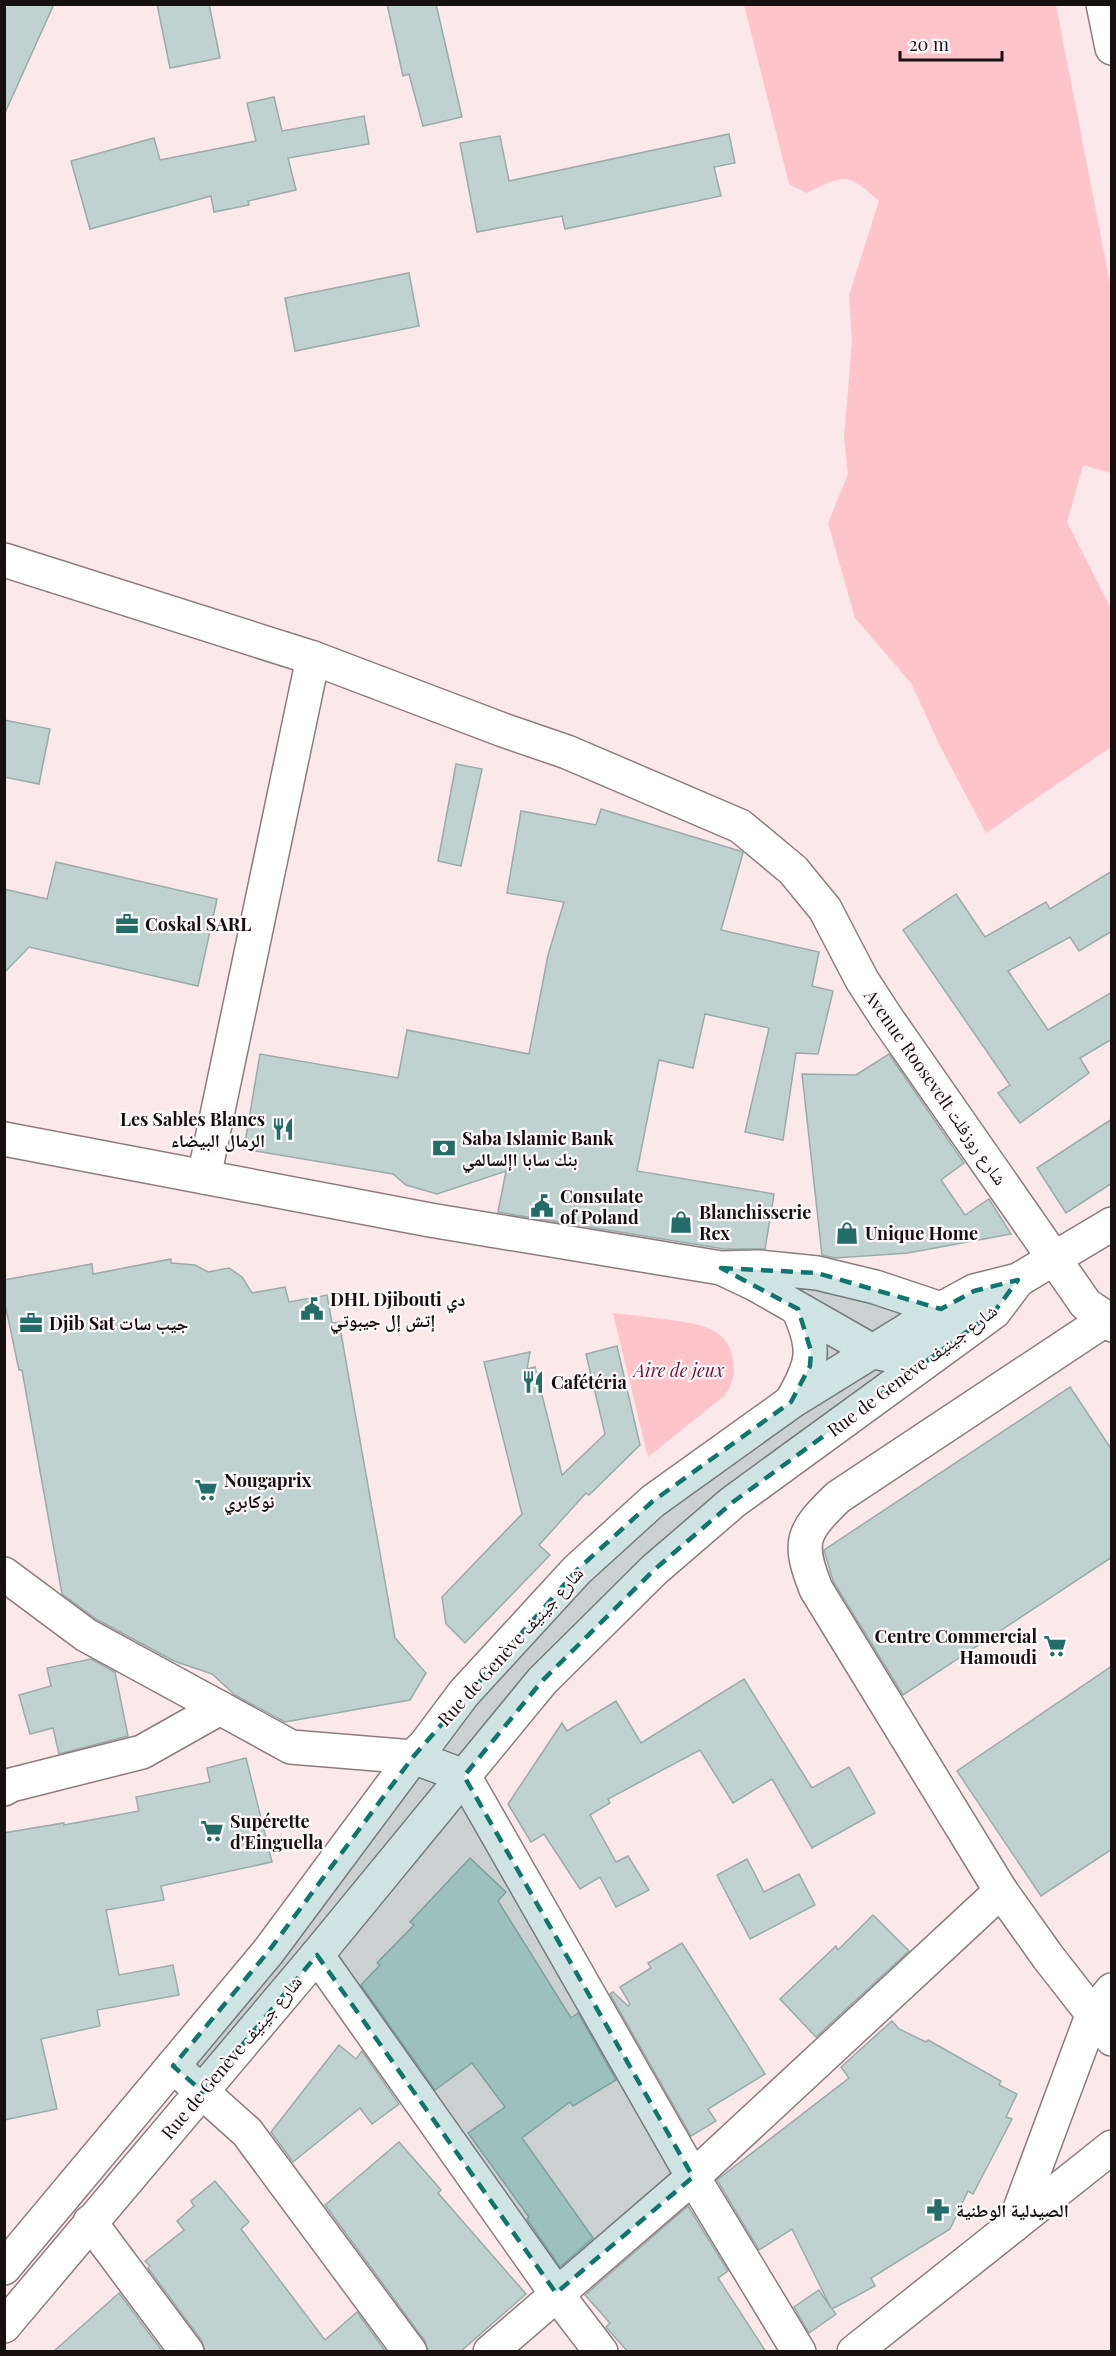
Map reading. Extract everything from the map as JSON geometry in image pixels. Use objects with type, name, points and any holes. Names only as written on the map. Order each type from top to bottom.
[{"type":"street","points":[[1104,4],[1112,48]]},
{"type":"street","name":"Avenue Roosevelt شارع روزفلت","points":[[4,560],[313,658],[567,753],[740,826],[793,870],[825,909],[862,980],[886,1017],[1085,1303],[1110,1322]]},
{"type":"street","points":[[204,1177],[313,658]]},
{"type":"street","points":[[4,1139],[430,1220],[721,1268],[759,1267],[817,1273],[874,1287],[941,1310],[925,1362],[874,1352],[755,1284],[721,1268]]},
{"type":"street","points":[[1018,1280],[1112,1224]]},
{"type":"street","name":"Rue de Genève شارع جينيف","points":[[4,2268],[268,1952],[413,1757],[425,1745],[464,1693],[577,1570],[653,1502],[791,1402],[974,1291],[1018,1280]]},
{"type":"street","name":"Rue de Genève شارع جينيف","points":[[4,2326],[317,1955],[542,1681],[654,1570],[733,1502],[994,1312],[1018,1280]]},
{"type":"street","points":[[791,1402],[810,1366],[811,1351],[806,1327],[798,1309]]},
{"type":"street","points":[[1014,2225],[1105,2014],[1048,1957],[1001,1891],[816,1589],[806,1564],[804,1540],[814,1520],[838,1497],[873,1472],[1110,1322]]},
{"type":"street","points":[[4,1574],[86,1635],[291,1747],[413,1757],[464,1776],[693,2177],[799,2352]]},
{"type":"street","points":[[4,1789],[142,1752],[220,1708]]},
{"type":"street","points":[[490,2352],[693,2177],[1001,1891]]},
{"type":"street","points":[[317,1955],[556,2294],[601,2352]]},
{"type":"street","points":[[173,2066],[247,2132],[410,2352]]},
{"type":"street","points":[[854,2352],[1112,2148]]},
{"type":"street","points":[[90,2222],[187,2352]]},
{"type":"highlighted area","points":[[721,1268],[817,1273],[941,1309],[974,1291],[1018,1280],[994,1312],[733,1502],[654,1570],[542,1681],[464,1776],[693,2177],[556,2293],[317,1955],[203,2092],[173,2066],[268,1952],[413,1757],[577,1570],[653,1501],[791,1402],[810,1366],[811,1351],[798,1309]]},
{"type":"green space","points":[[744,5],[1056,5],[1111,289],[1111,473],[1083,465],[1067,522],[1111,609],[1111,747],[986,833],[941,748],[911,683],[855,618],[828,523],[848,474],[844,438],[852,342],[849,295],[879,201],[859,185],[845,179],[829,182],[806,193],[789,184]]},
{"type":"green space","name":"Aire de jeux","points":[[613,1313],[686,1322],[708,1328],[724,1339],[730,1348],[733,1360],[733,1378],[725,1395],[648,1457]]},
{"type":"building","points":[[4,4],[54,4],[4,115]]},
{"type":"building","points":[[157,4],[209,4],[220,58],[170,68]]},
{"type":"building","points":[[387,4],[436,4],[462,117],[423,126],[409,74],[403,76]]},
{"type":"building","points":[[274,97],[282,131],[364,116],[369,144],[288,158],[296,190],[248,201],[249,205],[214,212],[211,196],[90,229],[71,161],[154,138],[160,160],[256,141],[247,103]]},
{"type":"building","points":[[729,134],[735,163],[714,167],[721,196],[565,229],[562,216],[477,232],[460,143],[500,136],[509,181]]},
{"type":"building","points":[[409,273],[419,326],[295,351],[285,298]]},
{"type":"building","points":[[4,720],[50,729],[39,784],[4,777]]},
{"type":"building","points":[[456,764],[482,769],[461,866],[438,861]]},
{"type":"building","points":[[601,809],[740,851],[743,853],[721,930],[819,952],[812,986],[833,991],[818,1054],[796,1053],[783,1140],[745,1132],[769,1028],[705,1014],[693,1068],[659,1060],[637,1171],[774,1194],[765,1249],[724,1249],[498,1212],[506,1171],[437,1194],[406,1185],[393,1174],[244,1149],[260,1054],[398,1078],[407,1030],[529,1054],[548,955],[564,902],[507,893],[521,811],[596,825]]},
{"type":"building","name":"Coskal SARL","points":[[56,862],[217,899],[198,986],[29,947],[4,973],[4,889],[47,899]]},
{"type":"building","points":[[1112,871],[1112,931],[1079,951],[1070,937],[1008,971],[1048,1030],[1112,992],[1112,1039],[1080,1058],[1089,1073],[1020,1123],[998,1093],[1010,1085],[903,930],[956,894],[985,937],[1046,902],[1050,909]]},
{"type":"building","points":[[889,1054],[964,1163],[941,1180],[965,1215],[989,1199],[1011,1234],[908,1253],[835,1258],[822,1255],[802,1074],[856,1075]]},
{"type":"building","points":[[1112,1119],[1112,1183],[1066,1213],[1037,1168]]},
{"type":"building","name":"Nougaprix نوكابري","points":[[171,1259],[171,1263],[195,1265],[208,1272],[229,1268],[242,1277],[252,1293],[285,1287],[289,1302],[327,1295],[332,1323],[339,1322],[395,1638],[426,1673],[410,1700],[285,1722],[235,1695],[212,1674],[174,1661],[96,1619],[62,1594],[22,1370],[19,1370],[4,1299],[4,1280],[92,1264],[93,1274]]},
{"type":"building","points":[[617,1346],[640,1445],[589,1495],[586,1493],[539,1545],[550,1555],[465,1643],[446,1624],[442,1597],[522,1514],[484,1362],[530,1352],[527,1369],[535,1367],[562,1475],[605,1434],[586,1354]]},
{"type":"building","points":[[1070,1387],[1112,1450],[1112,1557],[903,1695],[833,1581],[824,1550]]},
{"type":"building","points":[[91,1659],[115,1672],[128,1736],[59,1754],[53,1728],[30,1734],[19,1695],[51,1686],[47,1668]]},
{"type":"building","points":[[1112,1666],[1112,1849],[1041,1896],[957,1771]]},
{"type":"building","points":[[744,1679],[812,1788],[849,1767],[875,1813],[812,1848],[772,1779],[733,1803],[700,1750],[608,1799],[610,1803],[590,1815],[616,1862],[628,1856],[649,1890],[616,1907],[600,1877],[580,1889],[544,1834],[531,1842],[508,1804],[562,1723],[567,1731],[616,1701],[641,1743]]},
{"type":"building","points":[[246,1758],[272,1862],[161,1886],[164,1900],[106,1910],[119,1975],[173,1965],[179,1995],[97,2010],[100,2026],[41,2039],[57,2109],[4,2120],[4,1833],[139,1811],[136,1797],[210,1782],[207,1768]]},
{"type":"building","points":[[470,1858],[506,1892],[498,1901],[571,2018],[578,2013],[616,2080],[573,2106],[570,2102],[522,2138],[593,2238],[560,2267],[527,2219],[529,2217],[468,2133],[505,2107],[472,2063],[435,2090],[361,1985],[380,1965],[377,1963],[414,1925],[410,1922]]},
{"type":"building","points":[[747,1859],[764,1892],[799,1874],[815,1905],[750,1939],[717,1875]]},
{"type":"building","points":[[873,1915],[909,1951],[816,2037],[780,1999],[836,1946],[838,1950]]},
{"type":"building","points":[[682,1943],[765,2074],[708,2109],[716,2121],[691,2136],[610,1994],[613,1992],[628,2006],[630,2004],[620,1987],[651,1968],[648,1963]]},
{"type":"building","points":[[892,2021],[899,2029],[926,2042],[928,2040],[1001,2081],[999,2085],[1017,2094],[1006,2117],[1012,2119],[973,2194],[968,2191],[950,2229],[871,2278],[875,2286],[832,2309],[836,2314],[809,2333],[794,2307],[819,2290],[831,2308],[792,2229],[759,2250],[717,2180],[849,2078],[841,2067]]},
{"type":"building","points":[[339,2045],[356,2059],[362,2051],[399,2104],[372,2124],[360,2108],[293,2162],[271,2132]]},
{"type":"building","points":[[399,2142],[441,2190],[438,2193],[526,2294],[460,2352],[428,2352],[425,2341],[325,2205]]},
{"type":"building","points":[[215,2181],[249,2222],[241,2229],[325,2340],[357,2312],[386,2352],[205,2352],[202,2341],[145,2261],[184,2230],[177,2221],[194,2206],[191,2201]]},
{"type":"building","points":[[688,2206],[728,2271],[718,2278],[766,2352],[628,2352],[606,2327],[610,2323],[585,2295]]},
{"type":"building","points":[[119,2293],[163,2352],[53,2352]]},
{"type":"place","name":"Coskal SARL","points":[[127,924]]},
{"type":"place","name":"Les Sables Blancs الرمال البيضاء","points":[[283,1129]]},
{"type":"place","name":"Saba Islamic Bank بنك سابا اإلسالمي","points":[[444,1148]]},
{"type":"place","name":"Consulate of Poland","points":[[542,1206]]},
{"type":"place","name":"Blanchisserie Rex","points":[[681,1222]]},
{"type":"place","name":"Unique Home","points":[[847,1233]]},
{"type":"place","name":"DHL Djibouti دي إتش إل جيبوتي","points":[[312,1309]]},
{"type":"place","name":"Djib Sat جيب سات","points":[[31,1323]]},
{"type":"place","name":"Cafétéria","points":[[533,1382]]},
{"type":"place","name":"Nougaprix نوكابري","points":[[206,1490]]},
{"type":"place","name":"Centre Commercial Hamoudi","points":[[1055,1646]]},
{"type":"place","name":"Supérette d'Einguella","points":[[212,1831]]},
{"type":"place","name":"الصيدلية الوطنية","points":[[938,2210]]}]
